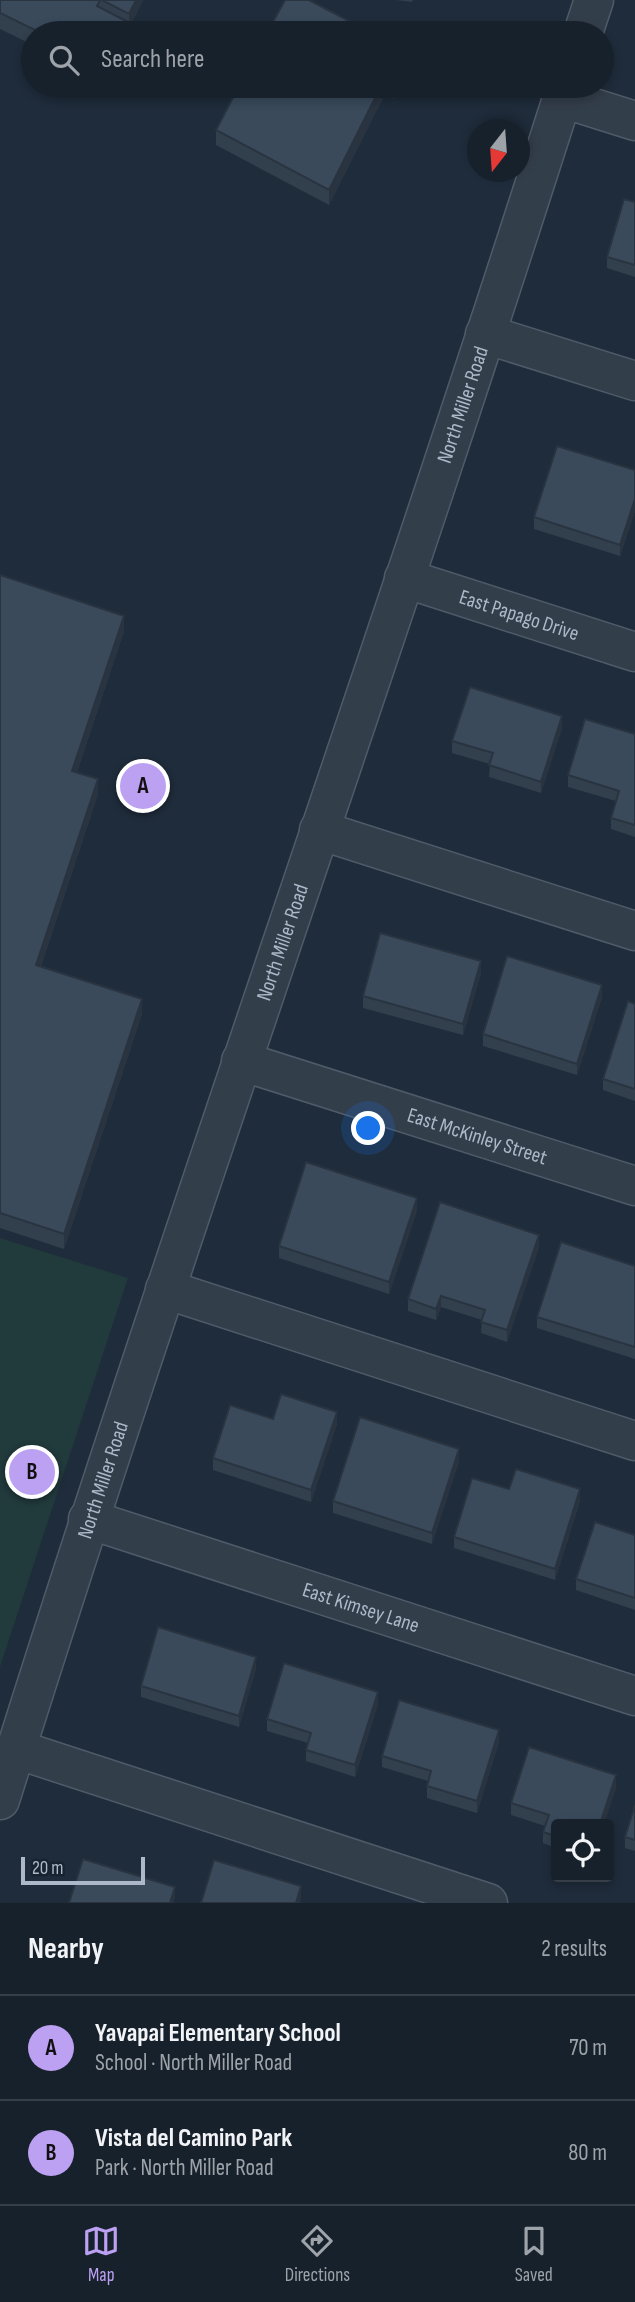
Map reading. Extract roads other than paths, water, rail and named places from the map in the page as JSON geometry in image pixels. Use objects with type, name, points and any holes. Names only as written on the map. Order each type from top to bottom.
[{"type":"street","points":[[587,21],[594,0]]},
{"type":"street","name":"North Miller Road","points":[[0,1800],[165,1289],[562,98]]},
{"type":"street","points":[[579,98],[635,121]]},
{"type":"street","points":[[485,334],[635,381]]},
{"type":"street","name":"East Papago Drive","points":[[404,578],[635,652]]},
{"type":"street","points":[[319,830],[635,931]]},
{"type":"street","name":"East McKinley Street","points":[[241,1060],[635,1186]]},
{"type":"street","points":[[165,1289],[635,1441]]},
{"type":"street","name":"East Kimsey Lane","points":[[89,1520],[635,1696]]},
{"type":"street","points":[[16,1749],[488,1903]]},
{"type":"place","name":"Yavapai Elementary School","points":[[143,786]]},
{"type":"place","name":"Vista del Camino Park","points":[[32,1472]]}]
